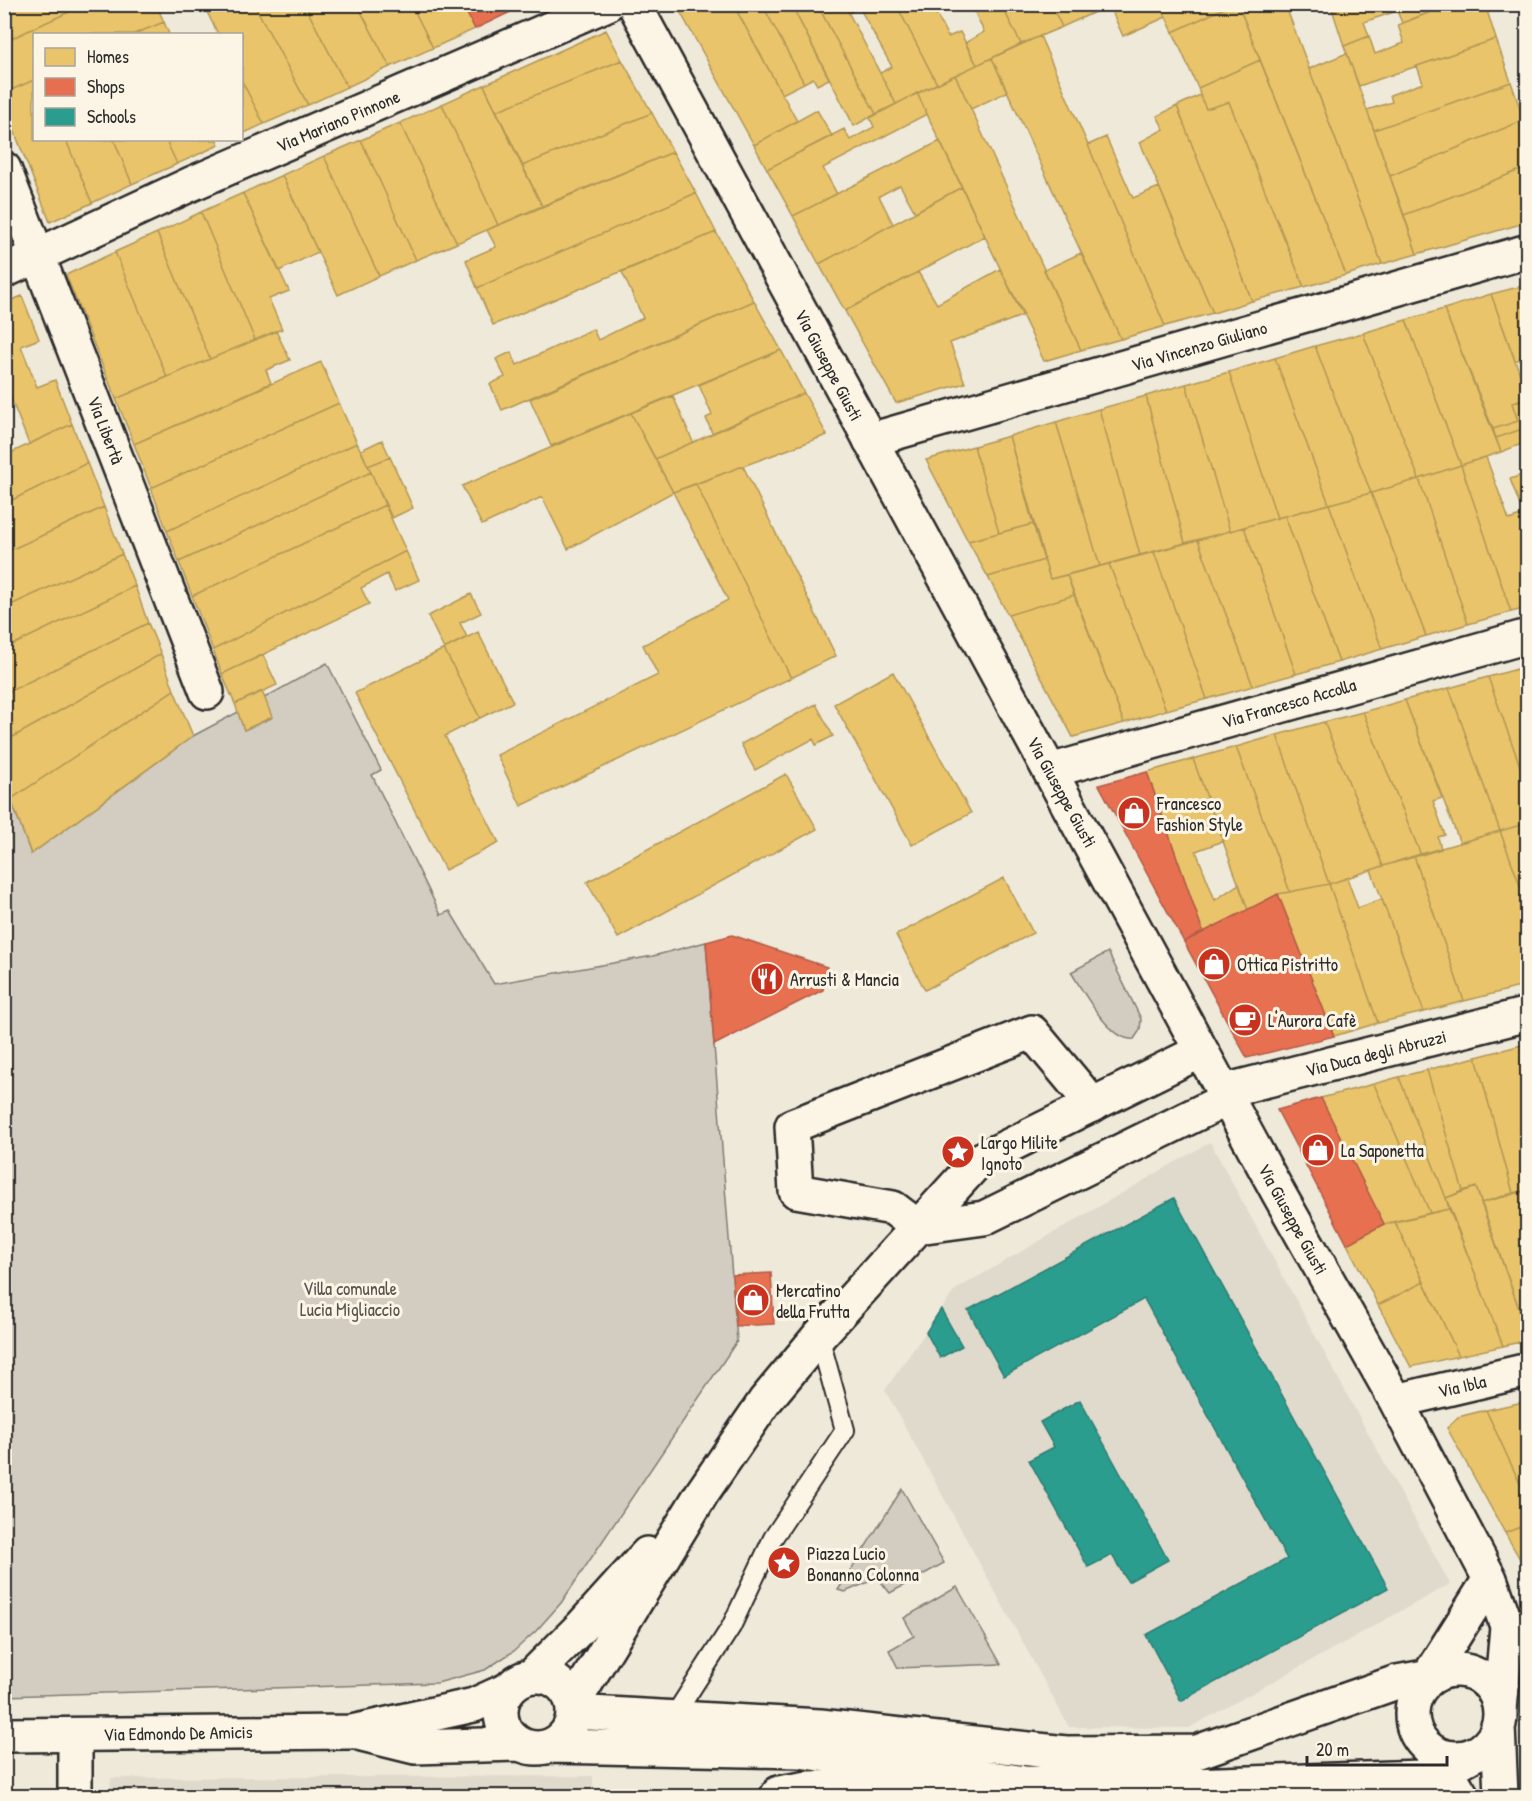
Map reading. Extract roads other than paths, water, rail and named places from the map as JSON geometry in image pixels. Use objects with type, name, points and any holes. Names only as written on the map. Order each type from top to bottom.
[{"type":"street","name":"Via Mariano Pinnone","points":[[4,270],[192,184],[607,4]]},
{"type":"street","name":"Via Giuseppe Giusti","points":[[634,4],[1202,1051],[1396,1401],[1490,1579],[1507,1626],[1499,1718],[1501,1797]]},
{"type":"street","name":"Via Libertà","points":[[4,169],[207,692]]},
{"type":"street","name":"Via Vincenzo Giuliano","points":[[870,440],[1527,251]]},
{"type":"street","name":"Via Francesco Accolla","points":[[1050,771],[1527,636]]},
{"type":"street","name":"Via Duca degli Abruzzi","points":[[918,1227],[984,1218],[1226,1095],[1527,1014]]},
{"type":"street","points":[[918,1227],[893,1208],[796,1191],[792,1126],[1032,1032],[1093,1105]]},
{"type":"street","points":[[702,1493],[581,1627],[520,1682],[501,1704],[500,1719],[507,1733],[535,1745],[562,1737],[571,1726],[573,1708],[702,1493],[765,1401],[819,1336],[978,1161],[1202,1051]]},
{"type":"street","name":"Via Ibla","points":[[1396,1401],[1527,1370]]},
{"type":"street","points":[[1454,1769],[1424,1744],[1416,1730],[1412,1714],[1415,1699],[1490,1579]]},
{"type":"street","points":[[573,1708],[820,1726],[1066,1753],[1197,1752],[1397,1682],[1429,1678],[1453,1670],[1469,1672],[1485,1680],[1495,1694],[1499,1718],[1493,1738],[1454,1769],[1421,1778],[1191,1785],[1025,1783],[808,1788],[778,1795]]},
{"type":"street","points":[[351,1732],[463,1708],[520,1682],[551,1678],[565,1688],[573,1708]]},
{"type":"street","points":[[351,1732],[416,1747],[535,1745],[799,1751],[1025,1783]]},
{"type":"street","name":"Via Edmondo De Amicis","points":[[4,1736],[351,1732]]},
{"type":"street","points":[[75,1735],[75,1797]]},
{"type":"lane","points":[[674,1716],[731,1626],[773,1538],[845,1430],[819,1336]]},
{"type":"place","name":"Francesco Fashion Style","points":[[1134,813]]},
{"type":"place","name":"Ottica Pistritto","points":[[1214,964]]},
{"type":"place","name":"Arrusti & Mancia","points":[[767,979]]},
{"type":"place","name":"L'Aurora Cafè","points":[[1245,1020]]},
{"type":"place","name":"La Saponetta","points":[[1318,1150]]},
{"type":"place","name":"Largo Milite Ignoto","points":[[958,1152]]},
{"type":"place","name":"Mercatino della Frutta","points":[[753,1300]]},
{"type":"place","name":"Piazza Lucio Bonanno Colonna","points":[[784,1563]]},
{"type":"park label","name":"Villa comunale Lucia Migliaccio","points":[[350,1298]]}]
